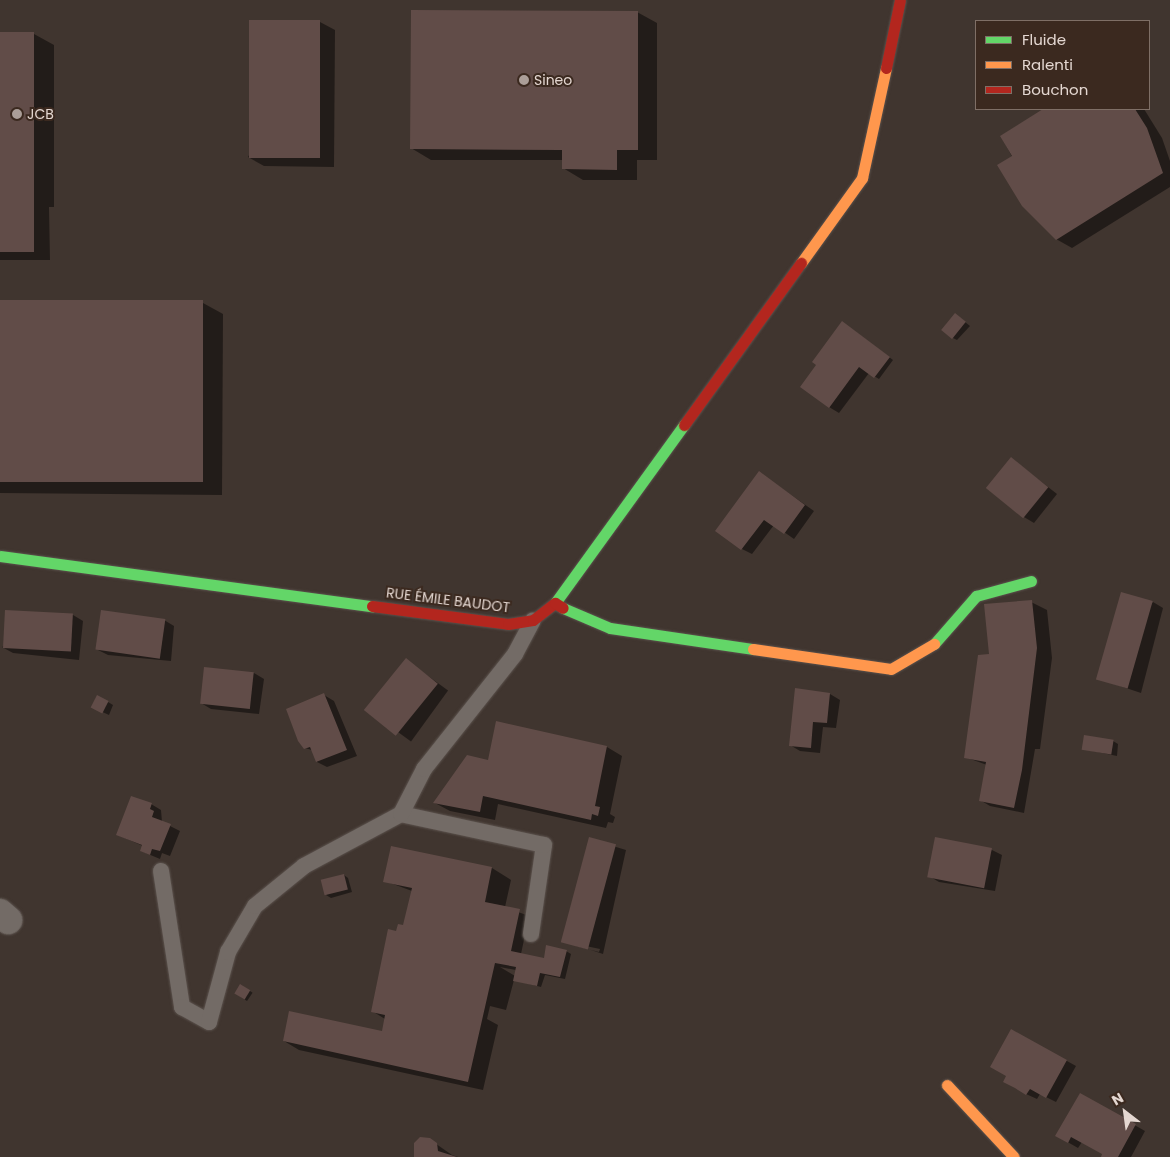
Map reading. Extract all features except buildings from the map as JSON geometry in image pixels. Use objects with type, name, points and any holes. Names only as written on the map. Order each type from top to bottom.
[{"type":"street","name":"RUE ÉMILE BAUDOT","points":[[0,556],[508,624],[533,620],[555,604],[862,178],[900,0]]},
{"type":"street","points":[[555,604],[566,611],[610,628],[891,669],[939,641],[976,596],[1031,581]]},
{"type":"street","points":[[947,1085],[1014,1157]]},
{"type":"lane","points":[[161,871],[182,1007],[209,1022],[228,952],[255,906],[304,866],[401,814],[424,769],[514,654],[533,620]]},
{"type":"lane","points":[[401,814],[544,845],[531,934]]},
{"type":"traffic: fast","points":[[555,603],[684,425]]},
{"type":"traffic: fast","points":[[0,556],[372,606]]},
{"type":"traffic: fast","points":[[934,644],[976,596],[1031,581]]},
{"type":"traffic: fast","points":[[563,608],[610,628],[753,649]]},
{"type":"traffic: slow","points":[[801,263],[862,178],[886,68]]},
{"type":"traffic: slow","points":[[753,649],[891,669],[934,644]]},
{"type":"traffic: slow","points":[[947,1085],[1014,1157]]},
{"type":"traffic: jam","points":[[886,68],[900,0]]},
{"type":"traffic: jam","points":[[684,425],[801,263]]},
{"type":"traffic: jam","points":[[372,606],[508,624],[533,620],[555,603],[563,608]]},
{"type":"place","name":"Sineo","points":[[524,80]]},
{"type":"place","name":"JCB","points":[[17,114]]}]
